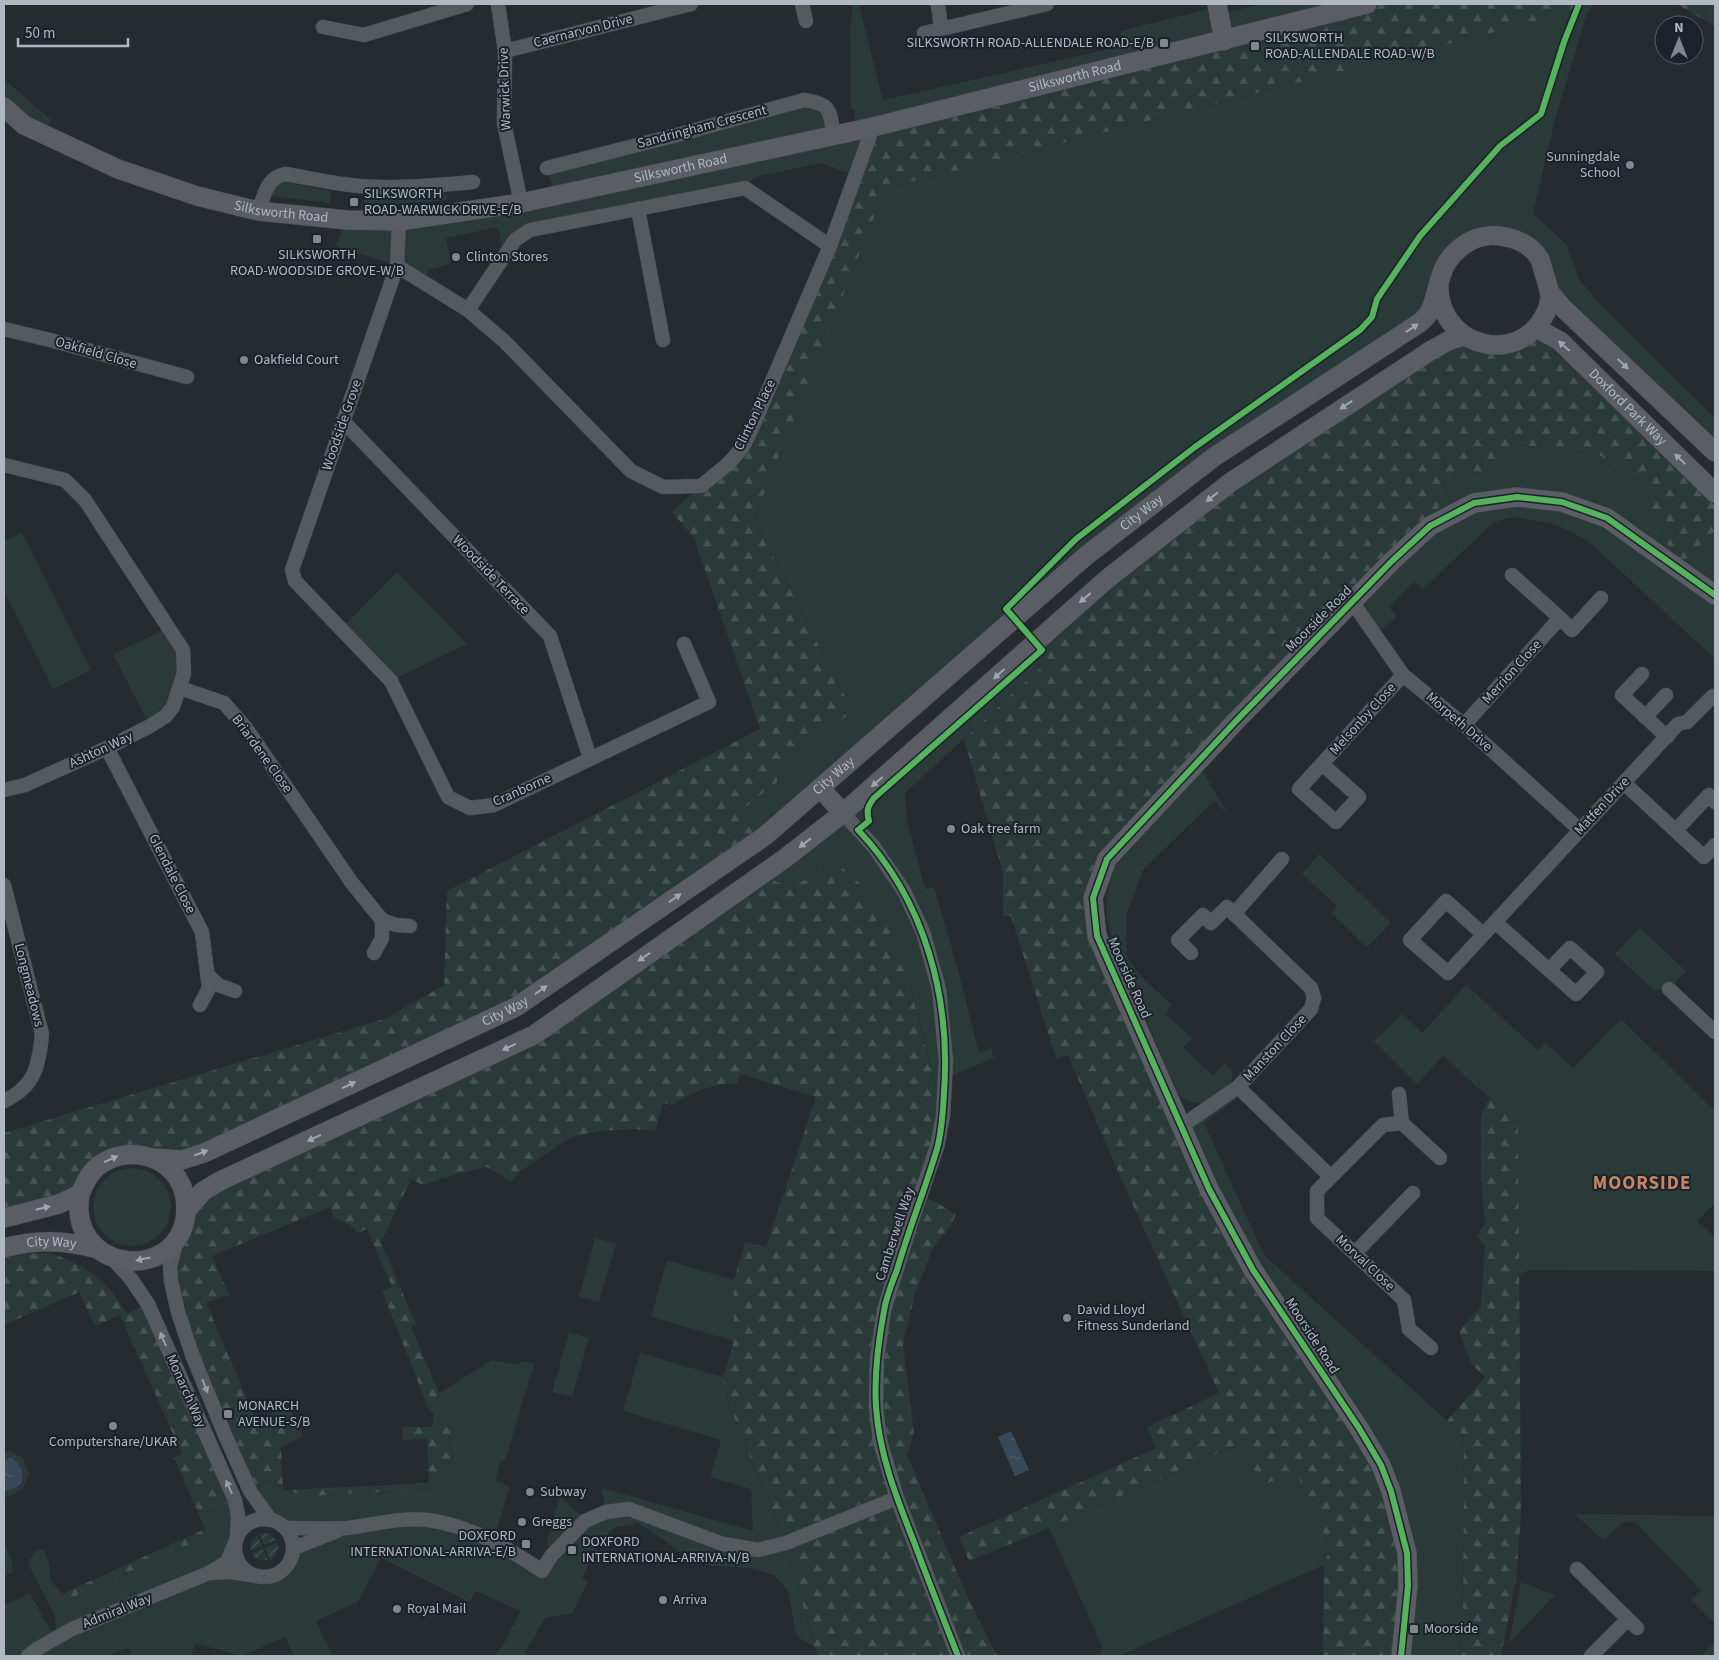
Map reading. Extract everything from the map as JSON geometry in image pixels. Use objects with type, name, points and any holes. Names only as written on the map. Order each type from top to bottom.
[{"type":"main road","points":[[1216,4],[1224,41]]},
{"type":"main road","name":"Silksworth Road","points":[[4,107],[24,125],[118,169],[197,196],[258,210],[347,220],[400,221],[521,203],[834,136],[1224,41],[1367,4]]},
{"type":"main road","name":"Doxford Park Way","points":[[1715,452],[1563,308],[1551,294],[1538,257],[1528,247],[1513,238],[1499,236],[1480,237],[1470,241],[1454,252],[1446,264],[1440,281],[1439,292],[1443,310],[1449,322],[1463,336],[1478,343],[1489,345],[1508,343],[1520,339],[1536,328],[1560,341],[1715,493]]},
{"type":"main road","name":"City Way","points":[[104,1253],[88,1240],[80,1221],[78,1203],[88,1178],[100,1164],[117,1156],[136,1154],[154,1158],[182,1160],[204,1153],[516,1007],[765,836],[1087,555],[1214,457],[1421,322],[1430,312],[1440,281]]},
{"type":"main road","points":[[1536,328],[1545,315],[1551,294]]},
{"type":"main road","points":[[186,1211],[203,1191],[222,1180],[534,1035],[784,859],[843,813],[1107,579],[1232,482],[1430,351],[1448,341],[1463,336]]},
{"type":"main road","name":"Moorside Road","points":[[1401,1656],[1408,1586],[1407,1553],[1391,1492],[1381,1465],[1253,1270],[1208,1189],[1097,936],[1093,898],[1107,859],[1198,761],[1392,561],[1430,526],[1474,503],[1517,497],[1562,502],[1607,518],[1711,588]]},
{"type":"main road","points":[[820,788],[843,813]]},
{"type":"main road","points":[[154,1158],[168,1167],[178,1180],[185,1195],[186,1211],[183,1226],[177,1239]]},
{"type":"main road","points":[[4,1218],[58,1204],[80,1194]]},
{"type":"main road","name":"City Way","points":[[4,1248],[41,1241],[60,1241],[129,1262],[147,1260],[164,1252],[177,1239]]},
{"type":"street","points":[[323,27],[364,35],[467,4]]},
{"type":"street","name":"Warwick Drive","points":[[498,4],[505,51],[504,123],[521,203]]},
{"type":"street","name":"Caernarvon Drive","points":[[505,51],[691,4]]},
{"type":"street","points":[[802,4],[806,21]]},
{"type":"street","points":[[938,4],[941,28]]},
{"type":"street","points":[[924,33],[1047,4]]},
{"type":"street","name":"Sandringham Crescent","points":[[547,168],[804,100],[820,102],[829,112],[834,136]]},
{"type":"street","name":"Clinton Place","points":[[397,266],[468,310],[504,341],[631,471],[663,487],[701,486],[728,464],[743,447],[830,246],[873,127]]},
{"type":"street","points":[[258,210],[270,181],[276,175],[285,174],[336,183],[378,187],[473,182]]},
{"type":"street","points":[[468,310],[515,240],[530,230],[745,188],[830,246]]},
{"type":"street","points":[[638,209],[662,340]]},
{"type":"street","name":"Woodside Grove","points":[[329,616],[295,581],[292,570],[397,266],[400,221]]},
{"type":"street","name":"Oakfield Close","points":[[4,330],[50,340],[187,377]]},
{"type":"street","name":"Woodside Terrace","points":[[343,421],[550,636],[590,758]]},
{"type":"street","points":[[4,465],[64,480],[85,500],[183,650],[184,672],[180,688]]},
{"type":"street","points":[[1512,575],[1572,630],[1601,598]]},
{"type":"street","name":"Morpeth Drive","points":[[1353,603],[1403,675],[1464,725],[1580,830]]},
{"type":"street","name":"Cranborne","points":[[329,616],[391,681],[448,797],[470,808],[494,805],[709,702],[684,644]]},
{"type":"street","name":"Merrion Close","points":[[1464,725],[1560,618]]},
{"type":"street","points":[[1642,674],[1622,695],[1666,738]]},
{"type":"street","name":"Melsonby Close","points":[[1322,764],[1403,675]]},
{"type":"street","name":"Ashton Way","points":[[4,790],[25,785],[107,748],[150,726],[166,716],[173,707],[180,688]]},
{"type":"street","name":"Briardene Close","points":[[180,688],[224,702],[246,728],[352,883],[382,920]]},
{"type":"street","points":[[1645,717],[1666,695]]},
{"type":"street","name":"Matfen Drive","points":[[1483,934],[1446,900],[1410,940],[1448,973],[1678,724],[1687,722],[1712,696]]},
{"type":"street","name":"Glendale Close","points":[[107,748],[202,932],[210,988],[200,1005]]},
{"type":"street","points":[[1624,783],[1704,857],[1715,845]]},
{"type":"street","points":[[1676,830],[1709,795],[1715,802]]},
{"type":"street","name":"Camberwell Way","points":[[843,813],[874,847],[904,891],[923,932],[939,989],[946,1061],[943,1116],[937,1147],[884,1310],[877,1359],[876,1408],[880,1441],[897,1498],[958,1656]]},
{"type":"street","points":[[1191,953],[1178,940],[1203,915],[1214,925],[1226,907],[1234,914],[1282,859]]},
{"type":"street","name":"Longmeadows","points":[[4,886],[42,1034],[40,1058],[31,1079],[14,1096],[4,1101]]},
{"type":"street","name":"Manston Close","points":[[1180,1127],[1238,1087],[1311,1009],[1314,998],[1311,988],[1234,914]]},
{"type":"street","points":[[374,953],[382,938],[382,920],[396,926],[410,926]]},
{"type":"street","points":[[1495,922],[1550,970]]},
{"type":"street","points":[[209,976],[218,985],[235,991]]},
{"type":"street","points":[[1669,989],[1715,1032]]},
{"type":"street","points":[[1238,1087],[1331,1177]]},
{"type":"street","points":[[1399,1094],[1402,1123],[1440,1158]]},
{"type":"street","name":"Morval Close","points":[[1402,1123],[1383,1125],[1317,1191],[1317,1218],[1404,1300],[1409,1329],[1431,1348]]},
{"type":"street","points":[[1355,1253],[1413,1193]]},
{"type":"street","name":"Monarch Way","points":[[177,1239],[170,1267],[171,1281],[178,1312],[193,1357],[250,1492],[270,1519],[279,1522],[286,1528]]},
{"type":"street","name":"Monarch Way","points":[[104,1253],[132,1278],[154,1318],[235,1500],[238,1516],[235,1550],[237,1559],[241,1566],[256,1576]]},
{"type":"street","points":[[286,1528],[347,1528],[399,1520],[427,1520],[452,1525],[501,1545],[542,1571],[551,1556],[585,1521],[606,1512],[629,1509],[723,1544],[758,1550],[786,1543],[897,1498]]},
{"type":"street","points":[[236,1538],[243,1527],[251,1521],[261,1518],[270,1519]]},
{"type":"street","points":[[256,1576],[274,1576],[288,1565],[294,1548],[293,1540],[286,1528]]},
{"type":"street","points":[[294,1548],[347,1528]]},
{"type":"street","name":"Admiral Way","points":[[28,1656],[72,1629],[209,1573],[227,1562],[236,1538]]},
{"type":"street","points":[[1577,1569],[1632,1624],[1591,1656]]},
{"type":"street","name":"Admiral Way","points":[[209,1573],[230,1572],[256,1576]]},
{"type":"green space","points":[[853,4],[859,4],[883,100],[1123,46],[1120,31],[1217,7],[1219,14],[1262,4],[1367,4],[856,176],[821,163],[755,177],[745,188],[530,230],[504,257],[498,227],[446,238],[451,264],[430,269],[422,281],[397,266],[336,246],[347,220],[554,196],[547,168],[820,102],[834,135],[854,131],[855,110],[851,109],[850,27]]},
{"type":"green space","points":[[1367,4],[1579,4],[1576,11],[886,187],[754,519],[853,712],[779,763],[777,782],[743,809],[765,836],[516,1007],[204,1153],[117,1156],[80,1194],[4,1218],[4,1133],[387,1018],[444,985],[447,891],[760,729],[694,538],[672,512],[743,447],[873,127]]},
{"type":"green space","points":[[1579,4],[1593,4],[1587,14],[1556,116],[1533,213],[1567,245],[1579,279],[1599,303],[1715,418],[1715,455],[1563,308],[1528,247],[1469,241],[1430,312],[1214,457],[765,836],[742,809],[777,782],[779,763],[853,712],[754,519],[885,187],[895,186],[1575,11]]},
{"type":"green space","points":[[1677,4],[1707,4],[1706,21],[1704,20],[1704,15],[1696,15]]},
{"type":"green space","points":[[1707,4],[1715,4],[1715,27],[1706,21]]},
{"type":"green space","points":[[4,79],[51,120],[41,133],[4,107]]},
{"type":"green space","points":[[284,182],[331,191],[330,203],[271,196],[277,184]]},
{"type":"green space","points":[[444,193],[447,195],[448,200],[395,204],[364,203],[363,195],[391,195]]},
{"type":"green space","points":[[445,204],[445,207],[415,211],[385,209]]},
{"type":"green space","points":[[1536,328],[1715,493],[1715,531],[1677,568],[1642,483],[1596,453],[1521,445],[1481,476],[1460,464],[1430,526],[1107,859],[1097,937],[1209,1189],[1359,1428],[1407,1553],[1401,1656],[1323,1656],[1324,1565],[1330,1548],[1296,1471],[1261,1486],[1243,1442],[1049,1528],[969,1561],[959,1537],[1156,1448],[1147,1427],[1219,1393],[1118,1172],[1068,1055],[1057,1059],[1053,1049],[1011,916],[1003,916],[1003,873],[964,739],[1049,660],[1035,642],[1107,579],[1430,351],[1477,343]]},
{"type":"green space","points":[[1520,445],[1596,453],[1642,483],[1677,568],[1715,531],[1715,659],[1588,541],[1557,525],[1515,517],[1503,519],[1492,524],[1423,589],[1414,582],[1389,607],[1397,616],[1383,629],[1373,632],[1353,603],[1430,526],[1460,464],[1481,476]]},
{"type":"green space","points":[[22,532],[91,670],[53,689],[4,591],[4,541]]},
{"type":"green space","points":[[397,572],[467,644],[391,681],[341,629]]},
{"type":"green space","points":[[169,627],[183,650],[180,688],[150,726],[113,654]]},
{"type":"green space","points":[[1035,642],[1050,660],[905,793],[907,820],[925,889],[934,887],[958,969],[979,1053],[991,1048],[994,1058],[946,1078],[943,1116],[907,973],[834,860],[814,876],[801,882],[776,882],[767,870]]},
{"type":"green space","points":[[1202,770],[1228,814],[1214,801],[1143,870],[1126,916],[1127,958],[1143,978],[1172,1005],[1165,1014],[1192,1038],[1183,1048],[1213,1075],[1225,1063],[1233,1073],[1231,1084],[1212,1098],[1199,1103],[1186,1100],[1178,1094],[1114,946],[1108,923],[1107,901],[1111,879],[1120,856]]},
{"type":"green space","points":[[1319,854],[1391,923],[1367,947],[1331,913],[1337,906],[1302,874]]},
{"type":"green space","points":[[834,860],[860,884],[888,924],[907,973],[943,1116],[921,1194],[956,1214],[951,1225],[933,1248],[916,1290],[903,1344],[914,1433],[907,1455],[967,1596],[997,1656],[819,1656],[814,1646],[786,1543],[729,1405],[723,1377],[734,1341],[734,1280],[745,1242],[766,1247],[816,1097],[740,1074],[737,1084],[712,1086],[673,1105],[663,1103],[655,1131],[632,1129],[599,1131],[571,1137],[519,1172],[511,1182],[487,1167],[456,1174],[423,1185],[411,1179],[381,1242],[416,1324],[411,1327],[439,1393],[430,1412],[382,1291],[392,1287],[367,1229],[357,1233],[350,1225],[334,1218],[330,1207],[212,1256],[229,1295],[206,1303],[256,1420],[289,1406],[303,1435],[281,1447],[283,1488],[271,1479],[250,1491],[171,1281],[177,1239],[203,1191],[534,1035],[767,870],[776,882],[801,882],[814,876]]},
{"type":"green space","points":[[1640,928],[1686,971],[1669,989],[1654,990],[1615,954]]},
{"type":"green space","points":[[1466,985],[1538,1050],[1546,1043],[1573,1068],[1621,1019],[1715,1111],[1715,1203],[1697,1221],[1715,1238],[1715,1271],[1529,1270],[1518,1275],[1518,1124],[1443,1056],[1417,1084],[1373,1040],[1381,1035],[1402,1014],[1422,1033]]},
{"type":"green space","points":[[1233,1091],[1239,1097],[1204,1123],[1264,1255],[1464,1436],[1463,1623],[1459,1656],[1401,1656],[1336,1395],[1181,1127]]},
{"type":"green space","points":[[1489,1098],[1518,1124],[1521,1514],[1516,1581],[1501,1656],[1459,1656],[1463,1623],[1464,1436],[1447,1421],[1485,1377],[1472,1365],[1459,1331],[1481,1307],[1485,1245],[1476,1236],[1485,1224],[1481,1175],[1481,1116]]},
{"type":"green space","points":[[132,1168],[147,1171],[159,1180],[168,1192],[171,1207],[168,1222],[159,1234],[147,1243],[132,1246],[117,1243],[105,1234],[96,1222],[93,1207],[96,1192],[105,1180],[117,1171]]},
{"type":"green space","points":[[595,1238],[616,1244],[599,1302],[579,1297]]},
{"type":"green space","points":[[49,1253],[74,1263],[94,1275],[112,1292],[127,1314],[148,1304],[235,1500],[199,1515],[174,1458],[182,1454],[120,1315],[95,1326],[79,1292],[4,1325],[4,1259],[24,1254]]},
{"type":"green space","points":[[667,1260],[734,1280],[734,1341],[651,1317]]},
{"type":"green space","points":[[569,1332],[589,1338],[572,1397],[552,1392]]},
{"type":"green space","points":[[640,1353],[723,1377],[729,1405],[786,1543],[814,1646],[797,1637],[788,1591],[774,1575],[747,1568],[712,1566],[687,1558],[666,1541],[638,1523],[616,1527],[601,1540],[582,1578],[588,1581],[573,1613],[545,1618],[523,1656],[495,1656],[505,1642],[520,1611],[476,1591],[469,1602],[381,1558],[358,1602],[316,1621],[332,1656],[294,1656],[285,1637],[241,1656],[195,1643],[191,1656],[132,1656],[129,1647],[108,1656],[4,1656],[4,1605],[30,1593],[56,1636],[55,1616],[28,1564],[34,1552],[43,1549],[49,1563],[51,1581],[65,1600],[203,1538],[205,1529],[199,1515],[235,1500],[238,1516],[227,1562],[240,1575],[269,1576],[281,1572],[285,1568],[294,1548],[319,1537],[286,1528],[279,1522],[270,1519],[250,1491],[271,1479],[283,1490],[311,1496],[430,1489],[452,1455],[449,1441],[453,1428],[433,1422],[434,1414],[430,1412],[439,1393],[492,1360],[516,1365],[524,1361],[534,1364],[506,1458],[500,1463],[495,1481],[510,1486],[493,1542],[542,1571],[551,1556],[547,1540],[560,1496],[582,1517],[605,1508],[602,1488],[753,1531],[751,1490],[710,1477],[721,1440],[623,1411]]},
{"type":"green space","points":[[433,1422],[453,1428],[449,1441],[452,1455],[439,1480],[430,1489],[311,1496],[286,1490],[429,1483],[427,1438],[403,1440],[402,1427],[431,1427]]},
{"type":"green space","points":[[1243,1442],[1296,1470],[1330,1548],[1324,1565],[1119,1656],[1099,1656],[1103,1649],[1049,1528]]},
{"type":"green space","points":[[9,1451],[23,1458],[29,1474],[22,1490],[4,1498],[4,1453]]},
{"type":"green space","points":[[1575,1514],[1715,1516],[1715,1624],[1691,1600],[1701,1590],[1634,1521],[1620,1524],[1604,1541]]},
{"type":"green space","points":[[205,1529],[203,1538],[65,1601],[62,1594]]},
{"type":"green space","points":[[266,1533],[276,1540],[264,1545],[260,1534]]},
{"type":"green space","points":[[257,1535],[262,1546],[251,1550],[251,1542]]},
{"type":"green space","points":[[4,1542],[12,1560],[12,1573],[4,1576]]},
{"type":"green space","points":[[277,1542],[277,1552],[270,1560],[265,1548]]},
{"type":"green space","points":[[263,1549],[268,1560],[256,1559],[252,1553]]},
{"type":"green space","points":[[1521,1582],[1555,1595],[1509,1643]]},
{"type":"green space","points":[[1715,1642],[1715,1656],[1701,1656]]},
{"type":"water","points":[[1011,1431],[1029,1470],[1015,1476],[998,1437]]},
{"type":"water","points":[[11,1458],[21,1468],[21,1483],[17,1487],[4,1490],[4,1485],[6,1484],[4,1483],[4,1460]]},
{"type":"cycle path","points":[[958,1656],[890,1476],[881,1442],[876,1407],[878,1347],[886,1301],[940,1135],[945,1057],[943,1022],[938,986],[929,952],[916,919],[901,887],[858,830],[869,821],[868,808],[874,798],[1042,650],[1006,609],[1076,539],[1195,447],[1360,330],[1372,317],[1377,299],[1420,236],[1500,146],[1541,114],[1564,42],[1579,4]]},
{"type":"cycle path","points":[[1401,1656],[1408,1586],[1407,1553],[1391,1491],[1381,1465],[1359,1428],[1253,1270],[1209,1189],[1097,936],[1093,898],[1107,859],[1236,721],[1392,561],[1430,526],[1474,503],[1517,497],[1562,502],[1607,518],[1715,595]]},
{"type":"place","name":"SILKSWORTH ROAD-ALLENDALE ROAD-E/B","points":[[1164,43]]},
{"type":"place","name":"SILKSWORTH ROAD-ALLENDALE ROAD-W/B","points":[[1255,46]]},
{"type":"place","name":"Sunningdale School","points":[[1630,165]]},
{"type":"place","name":"SILKSWORTH ROAD-WARWICK DRIVE-E/B","points":[[354,202]]},
{"type":"place","name":"SILKSWORTH ROAD-WOODSIDE GROVE-W/B","points":[[317,239]]},
{"type":"place","name":"Clinton Stores","points":[[456,257]]},
{"type":"place","name":"Oakfield Court","points":[[244,360]]},
{"type":"place","name":"Oak tree farm","points":[[951,829]]},
{"type":"place","name":"David Lloyd Fitness Sunderland","points":[[1067,1318]]},
{"type":"place","name":"MONARCH AVENUE-S/B","points":[[228,1414]]},
{"type":"place","name":"Computershare/UKAR","points":[[113,1426]]},
{"type":"place","name":"Subway","points":[[530,1492]]},
{"type":"place","name":"Greggs","points":[[522,1522]]},
{"type":"place","name":"DOXFORD INTERNATIONAL-ARRIVA-E/B","points":[[526,1544]]},
{"type":"place","name":"DOXFORD INTERNATIONAL-ARRIVA-N/B","points":[[572,1550]]},
{"type":"place","name":"Arriva","points":[[663,1600]]},
{"type":"place","name":"Royal Mail","points":[[397,1609]]},
{"type":"place","name":"Moorside","points":[[1414,1629]]},
{"type":"district","name":"MOORSIDE","points":[[1642,1183]]}]
